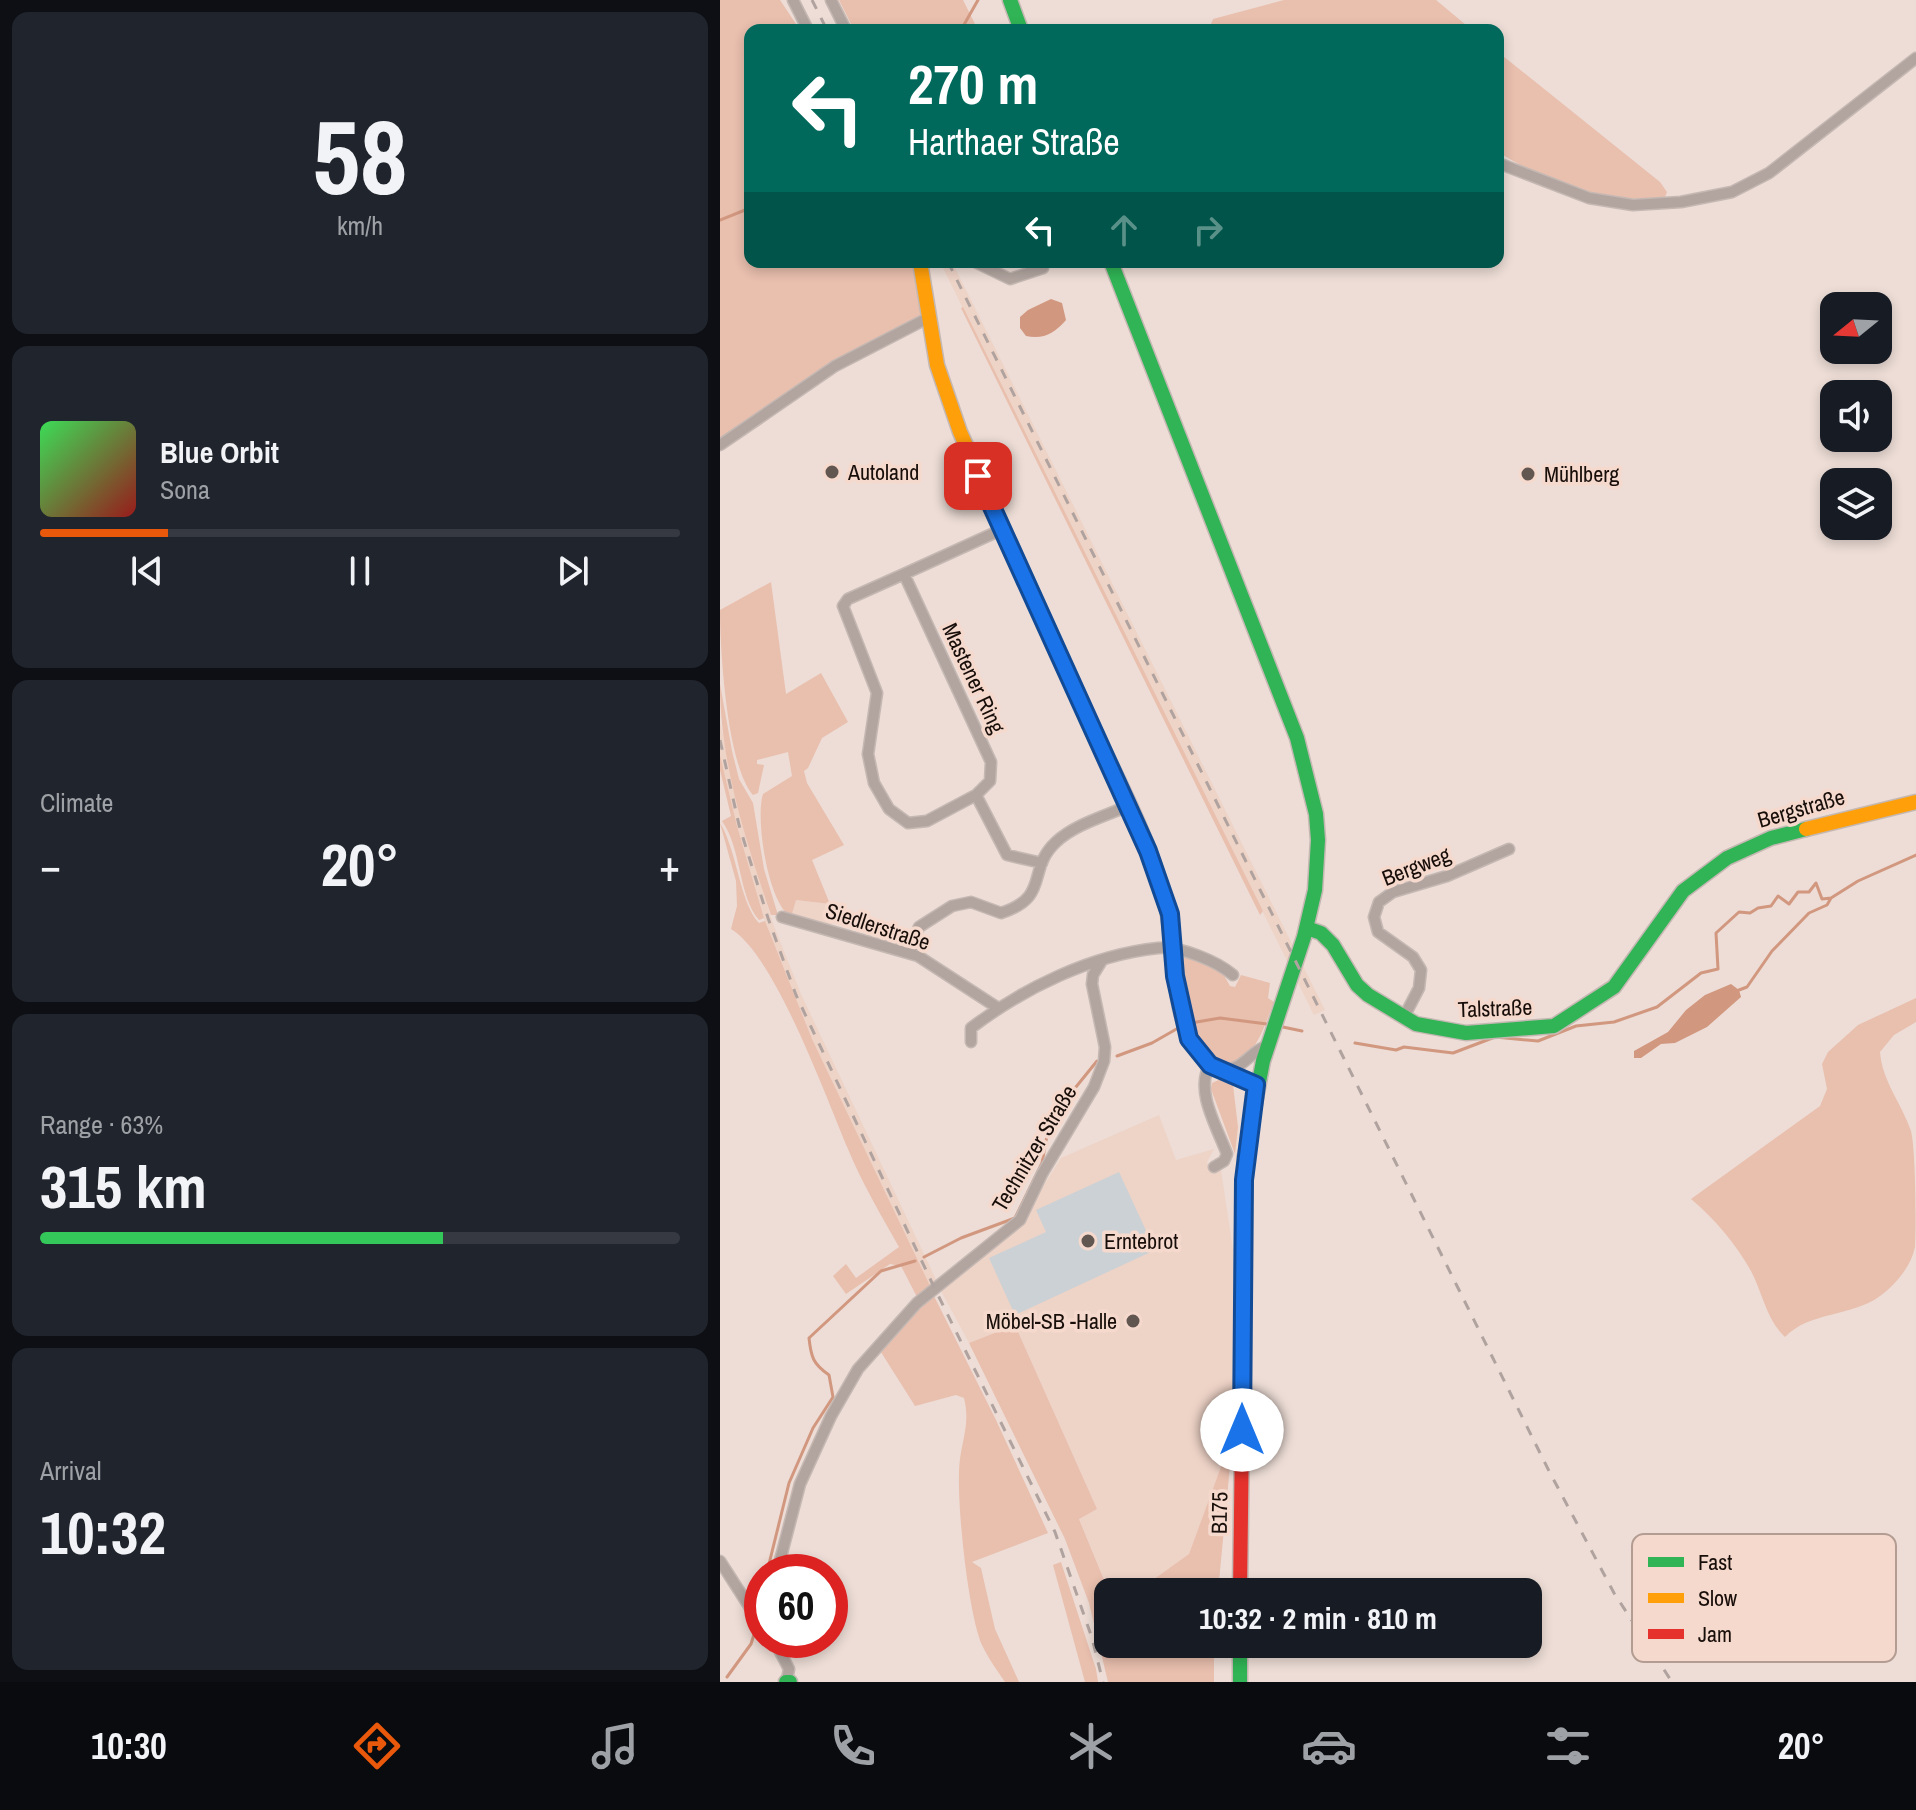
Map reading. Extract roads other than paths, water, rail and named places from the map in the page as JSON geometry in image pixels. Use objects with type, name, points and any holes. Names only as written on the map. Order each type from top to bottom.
[{"type":"street","points":[[793,0],[805,24]]},
{"type":"street","points":[[831,0],[843,24]]},
{"type":"street","points":[[1010,0],[1019,24]]},
{"type":"street","points":[[1504,165],[1589,198],[1633,205],[1681,202],[1732,192],[1752,184],[1916,58]]},
{"type":"street","points":[[921,268],[933,350],[978,476],[1130,805],[1164,896],[1172,930],[1185,1025],[1196,1051],[1215,1068],[1256,1085]]},
{"type":"street","points":[[987,268],[1010,279],[1043,268]]},
{"type":"street","name":"B175","points":[[1113,268],[1291,722],[1308,776],[1318,841],[1316,886],[1307,928],[1256,1085],[1244,1180],[1240,1578]]},
{"type":"street","points":[[1119,268],[1125,299]]},
{"type":"street","points":[[720,445],[835,366],[930,314]]},
{"type":"street","points":[[1003,529],[848,599],[843,606],[844,615],[877,693],[868,754],[874,783],[889,809],[908,823],[927,821],[976,795],[1007,855],[1042,863]]},
{"type":"street","name":"Mastener Ring","points":[[904,574],[991,762],[990,781],[976,795]]},
{"type":"street","name":"Bergstraße","points":[[1706,874],[1727,858],[1771,838],[1916,802]]},
{"type":"street","points":[[910,953],[919,927],[952,906],[971,902],[1001,913],[1023,905],[1030,899],[1047,852],[1065,835],[1130,805]]},
{"type":"street","name":"Bergweg","points":[[1404,1017],[1419,988],[1421,970],[1413,957],[1378,932],[1374,917],[1379,902],[1393,892],[1447,876],[1509,849]]},
{"type":"street","name":"Talstraße","points":[[1307,928],[1321,933],[1333,945],[1357,985],[1368,995],[1416,1024],[1453,1033],[1554,1026],[1614,987],[1629,970],[1674,902],[1706,874]]},
{"type":"street","name":"Siedlerstraße","points":[[782,917],[925,959],[998,1008]]},
{"type":"street","points":[[971,1042],[971,1028],[998,1008],[1045,982],[1101,962],[1160,947],[1223,967],[1233,975]]},
{"type":"street","name":"Technitzer Straße","points":[[782,1554],[800,1484],[816,1445],[848,1386],[899,1320],[934,1287],[1020,1220],[1042,1174],[1100,1075],[1104,1061],[1104,1034],[1092,984],[1093,975],[1101,962]]},
{"type":"street","points":[[1214,1167],[1224,1161],[1227,1154],[1203,1082],[1215,1068],[1240,1067],[1272,1032]]},
{"type":"street","points":[[720,1561],[744,1596]]},
{"type":"street","points":[[783,1658],[789,1669],[788,1681]]},
{"type":"street","points":[[1240,1658],[1240,1682]]},
{"type":"waterway","points":[[964,24],[978,0]]},
{"type":"waterway","points":[[720,220],[744,210]]},
{"type":"waterway","points":[[1355,1043],[1396,1050],[1404,1047],[1453,1053],[1495,1037],[1538,1041],[1576,1026],[1614,1022],[1657,1007],[1701,973],[1718,969],[1716,933],[1739,912],[1750,913],[1771,906],[1778,896],[1789,904],[1798,892],[1809,892],[1816,883],[1822,899],[1831,898],[1858,881],[1916,855]]},
{"type":"waterway","points":[[1739,990],[1747,987],[1772,951],[1809,913],[1827,905],[1831,898]]},
{"type":"waterway","points":[[1191,1023],[1220,1018],[1267,1024]]},
{"type":"waterway","points":[[1278,1026],[1302,1031]]},
{"type":"waterway","points":[[1117,1056],[1152,1043],[1180,1027]]},
{"type":"waterway","points":[[924,1257],[961,1238],[1015,1218],[1042,1163],[1050,1119],[1097,1061]]},
{"type":"waterway","points":[[771,1554],[789,1483],[813,1428],[833,1397],[829,1375],[814,1360],[809,1338],[881,1271],[915,1261]]},
{"type":"waterway","points":[[727,1677],[744,1654]]},
{"type":"railway","points":[[812,0],[824,24]]},
{"type":"railway","points":[[951,268],[1549,1471],[1632,1621]]},
{"type":"railway","points":[[720,740],[739,825],[796,995],[934,1287],[1055,1532],[1092,1638],[1103,1682]]},
{"type":"railway","points":[[1659,1662],[1672,1682]]},
{"type":"place","name":"Autoland","points":[[832,472]]},
{"type":"place","name":"Mühlberg","points":[[1528,474]]},
{"type":"place","name":"Erntebrot","points":[[1088,1241]]},
{"type":"place","name":"Möbel-SB -Halle","points":[[1133,1321]]}]
